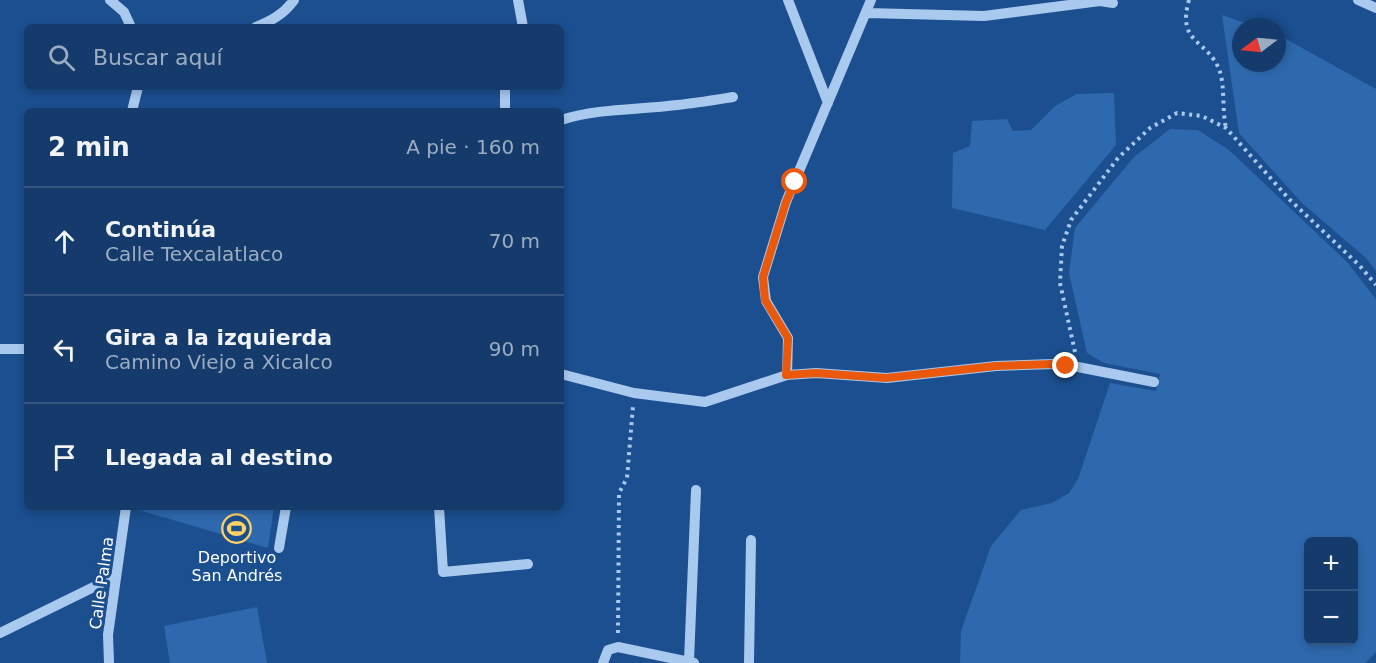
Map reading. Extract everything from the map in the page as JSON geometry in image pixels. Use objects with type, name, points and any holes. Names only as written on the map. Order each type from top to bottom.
[{"type":"street","points":[[110,0],[124,12],[130,24]]},
{"type":"street","points":[[263,24],[273,20],[294,0]]},
{"type":"street","points":[[518,0],[522,24]]},
{"type":"street","points":[[788,0],[828,103]]},
{"type":"street","points":[[786,375],[788,338],[765,300],[763,277],[786,202],[871,0]]},
{"type":"street","points":[[1358,0],[1376,8]]},
{"type":"street","points":[[867,13],[984,16],[1100,1],[1113,3]]},
{"type":"street","points":[[133,108],[137,90]]},
{"type":"street","points":[[505,108],[506,90]]},
{"type":"street","points":[[564,119],[615,109],[676,106],[732,97]]},
{"type":"street","points":[[0,349],[24,348]]},
{"type":"street","points":[[564,375],[634,393],[705,402],[786,375],[816,373],[886,378],[996,366],[1053,364],[1154,382]]},
{"type":"street","points":[[603,663],[608,650],[618,647],[692,662],[696,490]]},
{"type":"street","name":"Calle Palma","points":[[109,663],[108,635],[126,510]]},
{"type":"street","points":[[279,549],[286,510]]},
{"type":"street","points":[[439,510],[443,572],[528,564]]},
{"type":"street","points":[[749,663],[751,540]]},
{"type":"street","points":[[0,633],[116,576]]},
{"type":"path","points":[[1189,0],[1185,14],[1186,27],[1190,36],[1214,59],[1221,75],[1222,111],[1226,128]]},
{"type":"path","points":[[1078,367],[1060,283],[1062,246],[1071,220],[1118,158],[1150,128],[1177,113],[1202,116],[1226,128],[1290,200],[1360,266],[1376,285]]},
{"type":"path","points":[[618,647],[619,493],[627,478],[634,393]]},
{"type":"shaded area","points":[[1222,15],[1232,18],[1232,72],[1286,72],[1286,39],[1376,89],[1376,271],[1367,259],[1302,203],[1239,133]]},
{"type":"shaded area","points":[[1114,93],[1116,145],[1045,230],[952,208],[953,153],[970,146],[972,121],[1007,119],[1013,131],[1031,130],[1055,106],[1077,94]]},
{"type":"shaded area","points":[[1170,129],[1198,130],[1229,150],[1347,262],[1376,299],[1376,652],[1365,663],[960,663],[961,631],[991,546],[1021,510],[1052,503],[1069,493],[1078,479],[1110,383],[1156,391],[1160,374],[1104,363],[1087,353],[1069,273],[1075,228],[1134,157]]},
{"type":"shaded area","name":"Deportivo San Andrés","points":[[139,510],[274,510],[268,548]]},
{"type":"shaded area","points":[[257,607],[267,663],[170,663],[164,626]]},
{"type":"place","name":"Deportivo San Andrés","points":[[237,529]]},
{"type":"route","points":[[795,182],[786,202],[763,277],[765,300],[788,338],[786,375],[816,373],[886,378],[996,366],[1053,364],[1066,366]]}]
